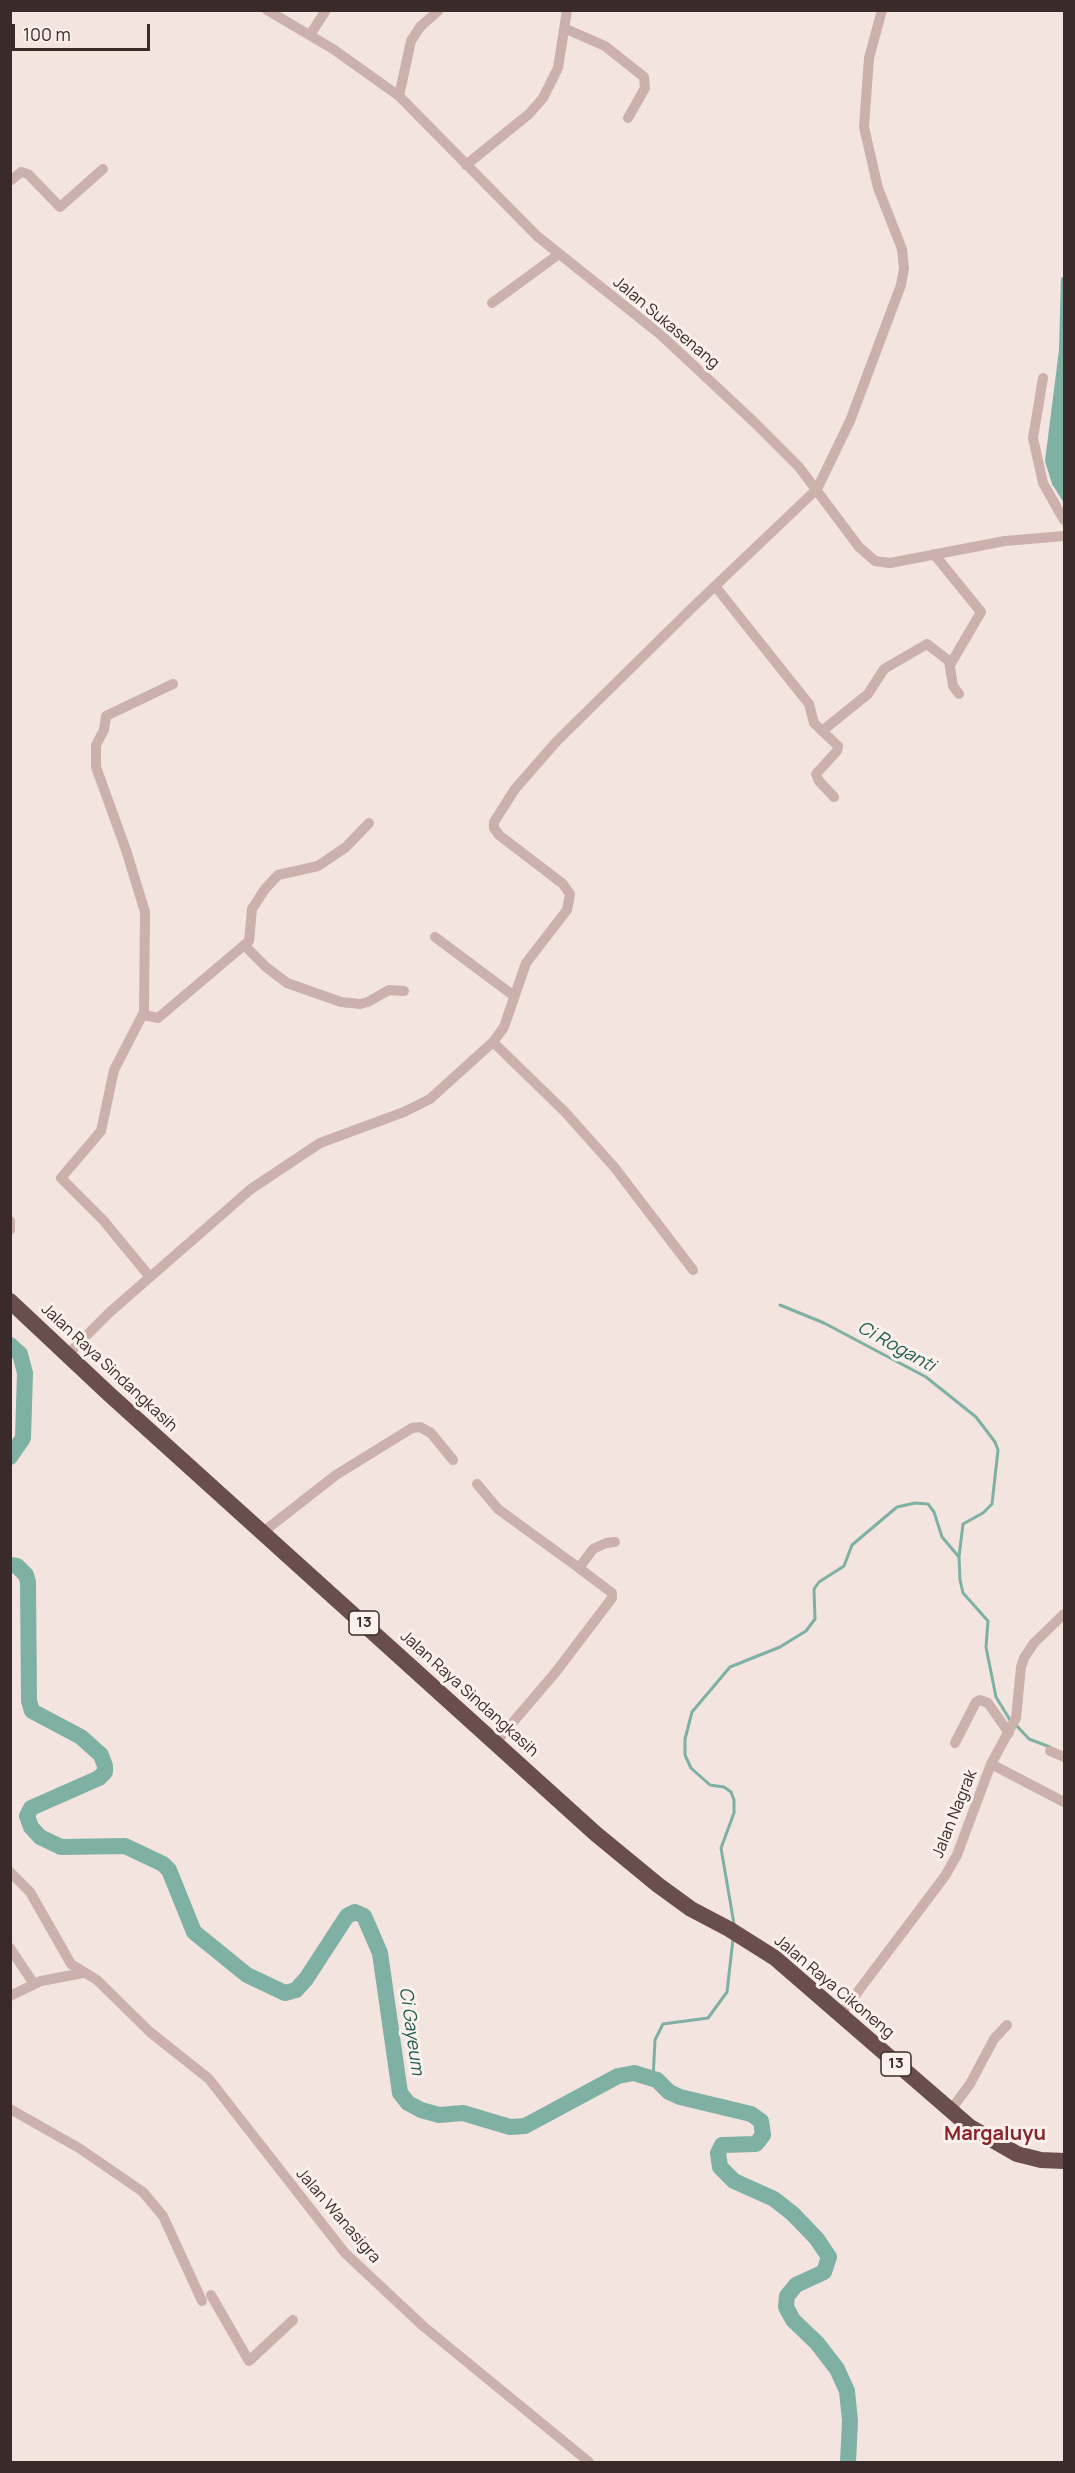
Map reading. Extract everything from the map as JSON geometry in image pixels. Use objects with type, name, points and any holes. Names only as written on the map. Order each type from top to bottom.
[{"type":"highway","name":"Jalan Raya Sindangkasih","points":[[10,1301],[596,1834],[691,1909],[736,1933]]},
{"type":"highway","name":"Jalan Raya Cikoneng","points":[[736,1933],[775,1958],[950,2111],[995,2144],[1017,2154],[1041,2160],[1065,2161]]},
{"type":"street","name":"Jalan Sukasenang","points":[[267,10],[281,14],[399,96],[466,165],[559,254],[693,364],[778,446],[817,489],[863,552],[875,561],[886,564],[1025,538],[1065,536]]},
{"type":"street","points":[[309,35],[326,10]]},
{"type":"street","points":[[466,165],[529,114],[543,98],[556,74],[566,29],[567,10]]},
{"type":"street","points":[[68,1354],[150,1277],[272,1173],[338,1134],[422,1104],[493,1042],[507,1019],[526,963],[567,910],[570,894],[563,884],[499,836],[494,828],[494,822],[515,789],[557,741],[817,489],[850,421],[902,285],[904,268],[902,249],[878,188],[864,127],[869,58],[882,10]]},
{"type":"street","points":[[399,96],[411,40],[420,27],[438,11]]},
{"type":"street","points":[[566,29],[605,46],[644,76],[645,88],[628,118]]},
{"type":"street","points":[[10,181],[21,172],[28,174],[60,207],[103,169]]},
{"type":"street","points":[[492,303],[559,254]]},
{"type":"street","points":[[1043,378],[1034,438],[1043,483],[1065,520]]},
{"type":"street","points":[[934,554],[981,612],[950,665]]},
{"type":"street","points":[[715,586],[810,704],[812,719],[838,749],[817,772],[816,777],[834,797]]},
{"type":"street","points":[[822,732],[868,694],[884,669],[923,645],[935,648],[950,665],[953,686],[959,694]]},
{"type":"street","points":[[150,1277],[103,1220],[61,1178],[101,1131],[114,1070],[144,1015],[147,942],[145,912],[94,755],[104,730],[105,717],[173,684]]},
{"type":"street","points":[[144,1015],[158,1018],[244,945],[250,938],[252,909],[265,889],[278,875],[318,866],[346,846],[369,824]]},
{"type":"street","points":[[435,937],[514,996]]},
{"type":"street","points":[[244,945],[266,967],[287,983],[341,1002],[360,1004],[389,990],[404,991]]},
{"type":"street","points":[[493,1042],[542,1088],[587,1136],[693,1270]]},
{"type":"street","points":[[10,1221],[10,1230]]},
{"type":"street","points":[[263,1532],[336,1475],[412,1428],[420,1427],[437,1438],[453,1460]]},
{"type":"street","points":[[477,1484],[498,1509],[612,1593],[612,1598],[555,1673],[496,1742]]},
{"type":"street","points":[[579,1568],[592,1549],[615,1542]]},
{"type":"street","name":"Jalan Nagrak","points":[[841,2014],[945,1876],[959,1849],[991,1764],[1016,1716],[1018,1685],[1024,1658],[1034,1643],[1065,1614]]},
{"type":"street","points":[[955,1743],[975,1702],[980,1700],[988,1703],[1009,1733]]},
{"type":"street","points":[[1050,1751],[1065,1757]]},
{"type":"street","points":[[991,1764],[1065,1802]]},
{"type":"street","name":"Jalan Wanasigra","points":[[10,1872],[30,1892],[71,1964],[79,1973],[97,1980],[145,2027],[209,2079],[280,2172],[359,2267],[423,2326],[589,2463]]},
{"type":"street","points":[[10,1948],[34,1984]]},
{"type":"street","points":[[10,1996],[34,1984],[79,1973]]},
{"type":"street","points":[[950,2111],[970,2084],[994,2039],[1007,2025]]},
{"type":"street","points":[[10,2109],[79,2148],[143,2192],[164,2216],[207,2298],[249,2361],[293,2320]]},
{"type":"shaded area","points":[[1064,276],[1064,503],[1052,484],[1045,461],[1059,350],[1061,278]]},
{"type":"waterway","name":"Ci Roganti","points":[[780,1305],[824,1323],[926,1377],[976,1417],[995,1442],[998,1450],[992,1504],[983,1513],[963,1524],[959,1557],[960,1580],[963,1593],[988,1621],[986,1647],[996,1697],[1010,1720]]},
{"type":"waterway","name":"Ci Gayeum","points":[[10,1345],[20,1354],[25,1373],[23,1438],[10,1457]]},
{"type":"waterway","points":[[734,1924],[721,1848],[734,1813],[734,1800],[731,1792],[724,1787],[710,1785],[691,1768],[685,1755],[685,1739],[692,1712],[730,1667],[780,1647],[806,1631],[815,1619],[814,1589],[819,1582],[844,1566],[852,1545],[897,1507],[915,1503],[928,1504],[934,1512],[942,1537],[959,1557]]},
{"type":"waterway","name":"Ci Gayeum","points":[[10,1565],[17,1566],[26,1575],[28,1582],[29,1701],[32,1711],[81,1737],[101,1755],[105,1766],[105,1772],[99,1778],[31,1808],[27,1816],[31,1827],[40,1837],[61,1847],[125,1846],[163,1864],[169,1870],[194,1932],[247,1975],[285,1993],[296,1990],[306,1979],[347,1916],[355,1912],[364,1916],[380,1953],[400,2093],[408,2103],[421,2110],[439,2115],[463,2113],[510,2127],[525,2126],[618,2076],[634,2073],[657,2080],[669,2092],[680,2097],[751,2114],[761,2121],[763,2135],[756,2144],[722,2145],[718,2153],[720,2167],[734,2181],[774,2199],[793,2214],[817,2239],[829,2257],[824,2272],[796,2285],[787,2296],[786,2307],[793,2320],[817,2343],[837,2369],[847,2391],[850,2421],[848,2462]]},
{"type":"waterway","name":"Ci Roganti","points":[[1016,1725],[1029,1739],[1050,1747]]},
{"type":"waterway","points":[[653,2079],[655,2040],[663,2024],[708,2018],[727,1992],[733,1939]]},
{"type":"district","name":"Margaluyu","points":[[995,2134]]}]
